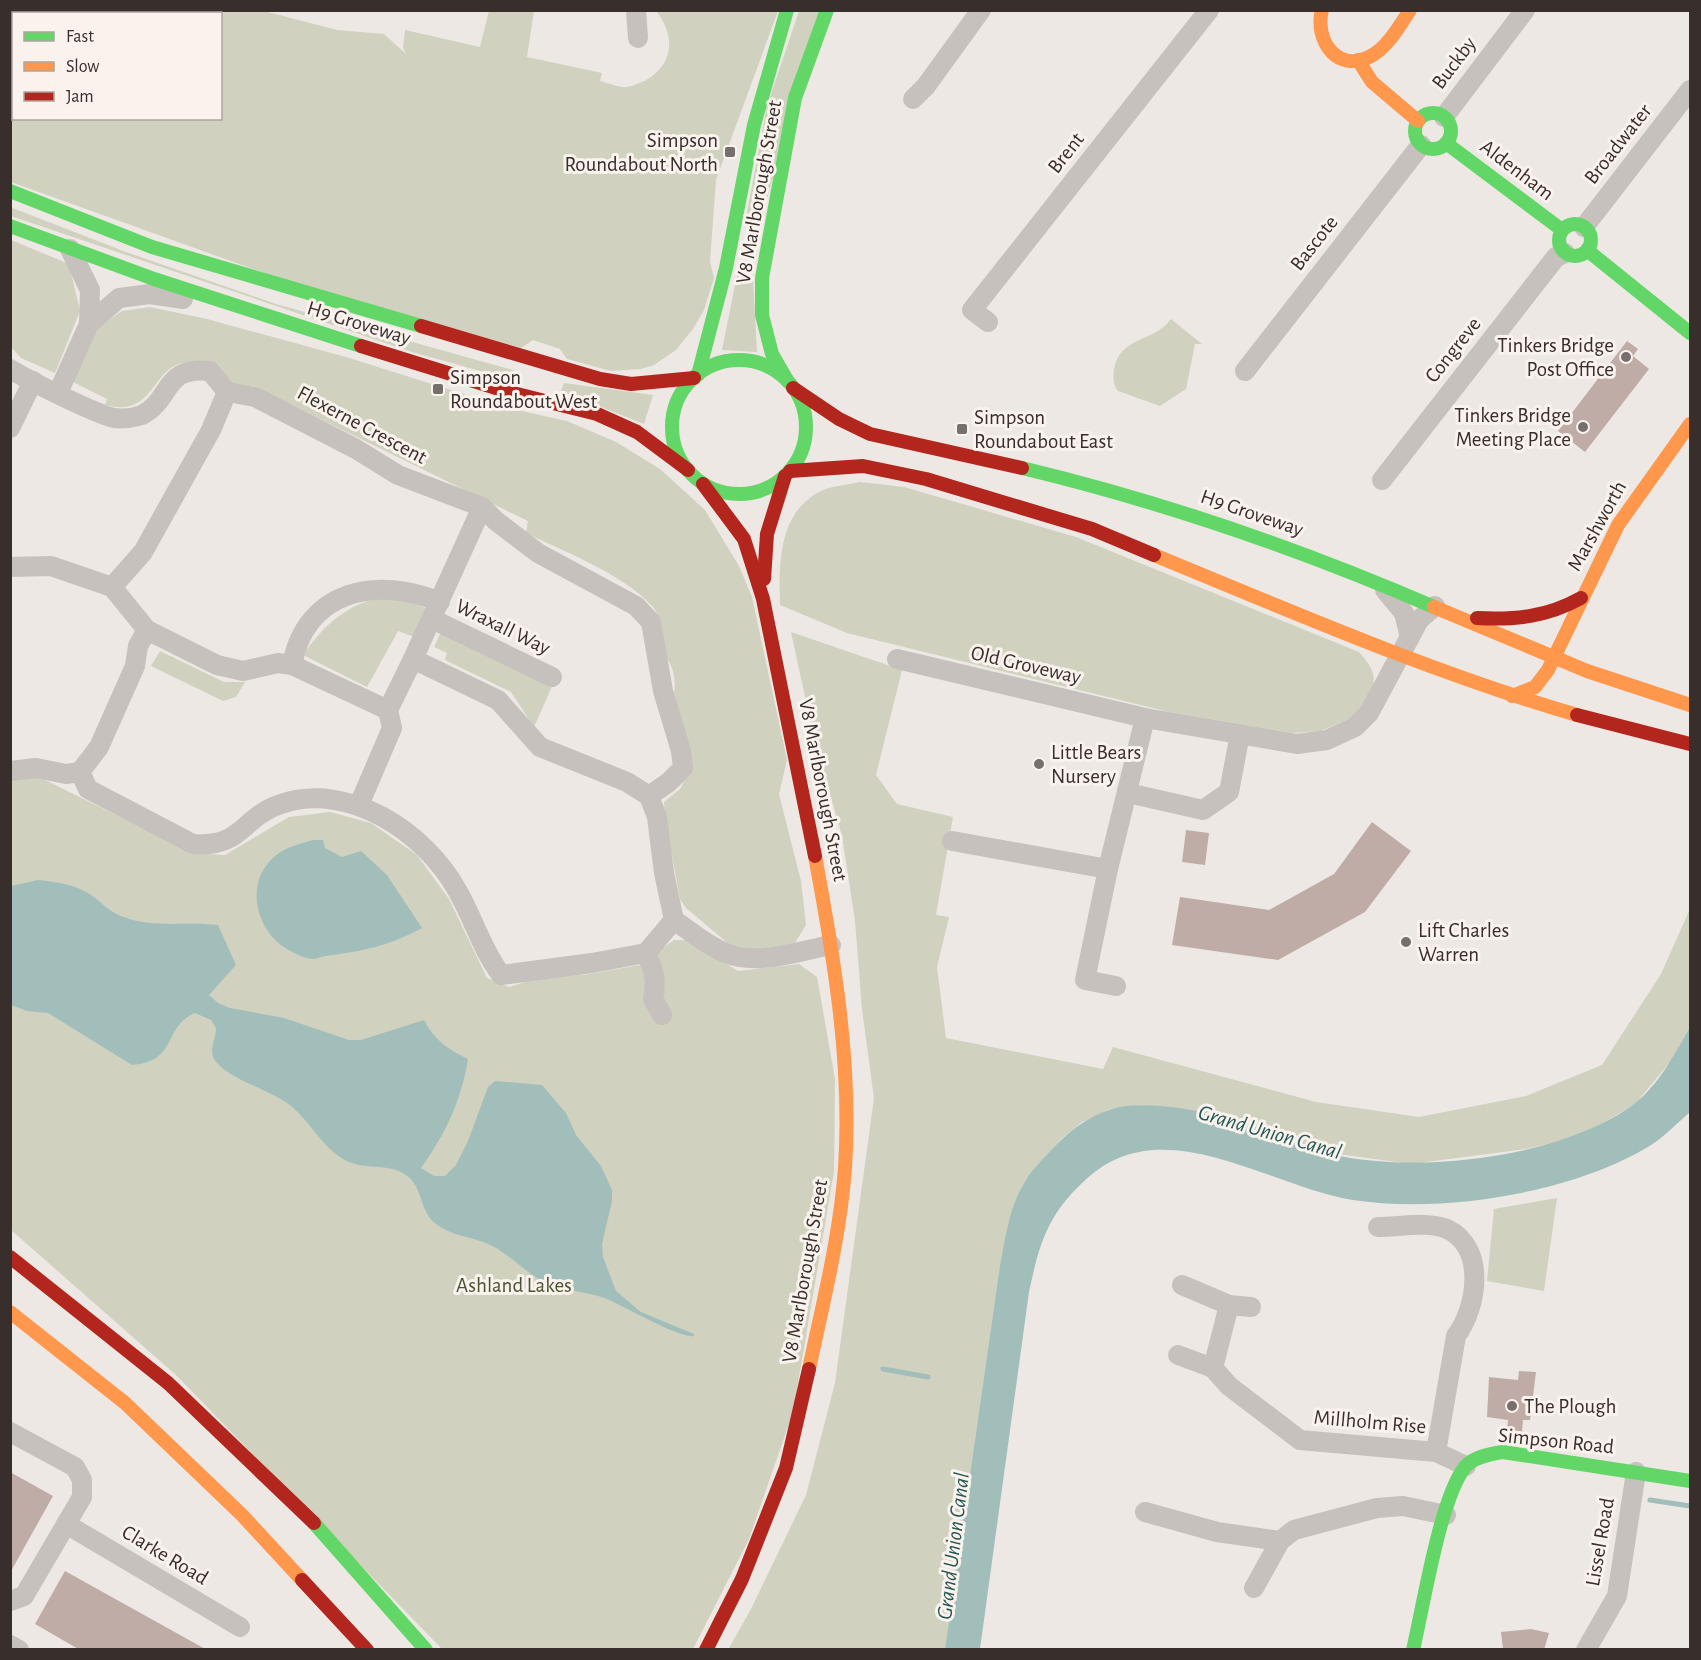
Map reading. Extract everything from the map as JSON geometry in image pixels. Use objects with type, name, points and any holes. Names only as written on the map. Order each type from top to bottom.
[{"type":"main road","name":"V8 Marlborough Street","points":[[696,376],[726,268],[757,116],[787,10]]},
{"type":"main road","name":"V8 Marlborough Street","points":[[790,384],[772,354],[762,315],[762,278],[768,235],[795,98],[827,10]]},
{"type":"main road","points":[[1322,10],[1319,32],[1326,49],[1338,57],[1358,60],[1372,56],[1380,49],[1410,10]]},
{"type":"main road","points":[[1358,60],[1372,82],[1418,122]]},
{"type":"main road","points":[[1430,113],[1444,117],[1450,126],[1446,143],[1433,149],[1421,145],[1415,132],[1418,122],[1430,113]]},
{"type":"main road","name":"Aldenham","points":[[1446,143],[1562,230]]},
{"type":"main road","name":"H9 Groveway","points":[[10,191],[152,247],[600,379],[631,384],[696,376]]},
{"type":"main road","points":[[1570,224],[1584,227],[1590,236],[1587,250],[1575,256],[1565,253],[1559,242],[1562,230],[1570,224]]},
{"type":"main road","name":"H9 Groveway","points":[[10,226],[245,309],[509,392],[597,414],[637,432],[688,470]]},
{"type":"main road","points":[[1587,250],[1690,333]]},
{"type":"main road","points":[[743,360],[759,363],[790,384],[803,408],[806,430],[801,452],[788,474],[771,487],[754,493],[737,494],[719,491],[703,484],[688,470],[679,456],[672,423],[683,391],[696,376],[719,364],[743,360]]},
{"type":"main road","name":"H9 Groveway","points":[[790,384],[839,419],[870,434],[1143,500],[1285,545],[1512,640],[1551,664],[1599,676],[1690,705]]},
{"type":"main road","name":"Marshworth","points":[[1551,664],[1618,525],[1690,424]]},
{"type":"main road","points":[[788,474],[863,466],[926,479],[1092,529],[1399,655],[1506,694],[1581,717],[1690,744]]},
{"type":"main road","name":"V8 Marlborough Street","points":[[763,599],[767,534],[788,474]]},
{"type":"main road","name":"V8 Marlborough Street","points":[[703,484],[744,539],[763,599],[795,749],[831,945],[845,1061],[845,1168],[832,1261],[786,1468],[742,1579],[706,1650]]},
{"type":"main road","points":[[1458,616],[1510,620],[1537,618],[1556,612],[1581,598]]},
{"type":"main road","points":[[1506,694],[1535,687],[1551,664]]},
{"type":"main road","points":[[1551,664],[1555,691],[1581,717]]},
{"type":"main road","points":[[10,1257],[168,1383],[306,1514],[426,1650]]},
{"type":"main road","points":[[10,1312],[125,1403],[242,1515],[367,1650]]},
{"type":"main road","name":"Simpson Road","points":[[1466,1466],[1485,1455],[1503,1452],[1690,1480]]},
{"type":"main road","points":[[1413,1650],[1446,1515],[1456,1483],[1466,1466]]},
{"type":"street","points":[[636,10],[638,38]]},
{"type":"street","points":[[913,99],[926,86],[981,10]]},
{"type":"street","name":"Brent","points":[[988,322],[972,310],[1209,10]]},
{"type":"street","name":"Buckby","points":[[1444,117],[1525,10]]},
{"type":"street","name":"Broadwater","points":[[1584,227],[1690,90]]},
{"type":"street","name":"Bascote","points":[[1245,371],[1421,145]]},
{"type":"street","points":[[58,393],[89,324],[90,290],[70,249]]},
{"type":"street","name":"Congreve","points":[[1382,480],[1556,257],[1565,253]]},
{"type":"street","points":[[89,324],[119,298],[150,294],[245,309]]},
{"type":"street","points":[[10,369],[114,418],[141,415],[151,408],[170,382],[179,374],[194,369],[210,371],[228,392],[211,430],[143,552],[112,587]]},
{"type":"street","points":[[10,428],[33,381]]},
{"type":"street","name":"Flexerne Crescent","points":[[228,392],[255,397],[356,448],[398,474],[482,507],[524,544],[636,606],[651,622],[663,691],[681,751],[683,768],[669,782],[649,796]]},
{"type":"street","name":"Wraxall Way","points":[[388,710],[482,507]]},
{"type":"street","points":[[17,567],[51,566],[112,587],[147,630],[217,665],[243,671],[278,663],[292,665],[388,710],[392,728],[359,805]]},
{"type":"street","points":[[1378,582],[1404,613],[1410,636]]},
{"type":"street","name":"Wraxall Way","points":[[292,665],[295,649],[308,627],[325,609],[340,598],[358,591],[381,588],[405,590],[552,677]]},
{"type":"street","name":"Old Groveway","points":[[897,658],[1145,718],[1297,744],[1328,740],[1355,727],[1369,713],[1419,620],[1438,608]]},
{"type":"street","points":[[10,771],[36,768],[66,774],[80,772],[99,747],[135,666],[138,646],[147,630]]},
{"type":"street","points":[[413,659],[498,700],[540,747],[627,782],[649,796],[657,817],[664,873],[674,920],[705,942],[738,957],[777,957],[831,945]]},
{"type":"street","points":[[1116,986],[1085,980],[1108,869],[1145,718]]},
{"type":"street","points":[[1128,793],[1203,810],[1229,792],[1240,734]]},
{"type":"street","points":[[80,772],[88,789],[193,844],[211,845],[230,840],[255,817],[281,804],[307,799],[335,798],[359,805],[401,830],[437,862],[457,889],[484,952],[501,975],[592,963],[645,953],[674,920]]},
{"type":"street","points":[[952,841],[1108,869]]},
{"type":"street","points":[[645,953],[654,969],[656,984],[653,999],[662,1015]]},
{"type":"street","points":[[1378,1227],[1447,1229],[1463,1241],[1471,1256],[1474,1274],[1472,1304],[1465,1323],[1456,1336],[1436,1452]]},
{"type":"street","points":[[1182,1285],[1229,1305],[1251,1307]]},
{"type":"street","points":[[1178,1355],[1213,1368],[1229,1305]]},
{"type":"street","name":"Millholm Rise","points":[[1213,1368],[1229,1386],[1300,1440],[1436,1452],[1466,1466]]},
{"type":"street","points":[[10,1432],[75,1467],[82,1480],[82,1497],[24,1596],[10,1601]]},
{"type":"street","name":"Lissel Road","points":[[1586,1650],[1617,1596],[1636,1472]]},
{"type":"street","points":[[1254,1588],[1280,1541],[1294,1530],[1377,1508],[1403,1506],[1446,1515]]},
{"type":"street","points":[[1145,1512],[1216,1532],[1280,1541]]},
{"type":"street","name":"Clarke Road","points":[[66,1524],[240,1627]]},
{"type":"street","points":[[10,1644],[19,1650]]},
{"type":"green space","points":[[11,11],[264,11],[337,30],[384,34],[406,54],[403,48],[405,30],[480,47],[489,11],[534,11],[527,57],[602,73],[600,81],[627,87],[652,76],[667,58],[668,35],[656,11],[778,11],[716,180],[710,262],[714,278],[704,310],[693,329],[676,350],[654,365],[641,369],[611,371],[567,359],[560,349],[533,340],[521,348],[278,278],[11,182]]},
{"type":"green space","points":[[799,11],[820,11],[759,227],[745,224],[767,106]]},
{"type":"green space","points":[[10,207],[126,252],[276,304],[516,371],[513,380],[412,352],[11,216]]},
{"type":"green space","points":[[11,240],[69,264],[80,311],[55,373],[21,358],[11,347]]},
{"type":"green space","points":[[737,275],[753,279],[757,352],[722,350]]},
{"type":"green space","points":[[150,307],[207,319],[346,357],[508,408],[567,421],[616,442],[660,469],[705,510],[739,566],[752,597],[787,760],[779,794],[801,881],[806,925],[793,946],[737,951],[686,908],[680,899],[664,802],[680,789],[688,774],[672,703],[675,690],[673,671],[663,654],[660,622],[651,605],[609,573],[526,533],[528,521],[253,386],[236,386],[213,366],[182,363],[171,368],[146,396],[136,404],[123,407],[105,405],[107,399],[71,381],[97,328],[122,311]]},
{"type":"green space","points":[[1171,319],[1202,344],[1195,344],[1186,389],[1160,406],[1118,391],[1114,381],[1114,369],[1123,350],[1156,332]]},
{"type":"green space","points":[[564,383],[653,395],[644,424],[561,391]]},
{"type":"green space","points":[[860,482],[904,487],[1076,537],[1359,652],[1372,669],[1374,683],[1372,689],[1358,715],[1321,731],[1292,733],[1169,712],[847,633],[780,605],[781,557],[788,527],[795,513],[806,501],[823,490]]},
{"type":"green space","points":[[380,597],[402,597],[425,608],[414,637],[398,631],[367,687],[303,655],[336,618],[356,606]]},
{"type":"green space","points":[[443,627],[554,682],[534,727],[511,692],[445,660],[447,653],[434,647]]},
{"type":"green space","points":[[791,632],[902,670],[876,775],[897,804],[953,817],[936,915],[949,917],[937,967],[946,1038],[1103,1069],[1113,1047],[1316,1102],[1419,1117],[1526,1096],[1602,1065],[1661,974],[1690,909],[1690,1027],[1670,1062],[1636,1103],[1572,1138],[1526,1149],[1411,1164],[1316,1151],[1238,1121],[1193,1111],[1142,1105],[1110,1109],[1082,1122],[1061,1139],[1037,1165],[1022,1187],[1008,1224],[1000,1265],[945,1649],[728,1650],[751,1609],[806,1495],[835,1383],[874,1098],[862,1009],[855,921],[842,836],[814,738]]},
{"type":"green space","points":[[160,651],[224,682],[245,682],[236,697],[223,701],[151,666]]},
{"type":"green space","name":"Ashland Lakes","points":[[37,776],[193,853],[225,855],[289,817],[330,812],[371,823],[417,855],[449,899],[487,978],[509,987],[545,976],[583,975],[640,965],[674,940],[688,940],[738,971],[799,964],[817,977],[835,1079],[834,1172],[793,1412],[749,1539],[693,1649],[442,1649],[176,1375],[11,1230],[10,779]]},
{"type":"green space","points":[[1557,1198],[1544,1291],[1487,1281],[1494,1209]]},
{"type":"water","points":[[313,840],[323,840],[325,848],[342,857],[361,851],[387,875],[422,928],[376,947],[315,959],[296,954],[276,941],[267,930],[257,905],[259,879],[265,867],[279,853]]},
{"type":"water","points":[[38,880],[78,888],[113,912],[133,920],[157,924],[218,925],[236,965],[209,995],[218,1003],[230,1008],[284,1018],[349,1040],[361,1040],[424,1020],[443,1044],[468,1059],[457,1103],[438,1142],[421,1168],[434,1176],[445,1176],[456,1165],[468,1141],[488,1087],[495,1081],[542,1085],[566,1113],[576,1135],[601,1166],[612,1190],[612,1201],[602,1244],[603,1257],[616,1291],[641,1312],[694,1334],[694,1336],[687,1336],[665,1327],[607,1299],[542,1281],[494,1247],[442,1228],[431,1219],[415,1185],[406,1175],[393,1169],[356,1164],[340,1157],[287,1103],[238,1078],[220,1066],[213,1055],[216,1028],[211,1020],[195,1013],[178,1026],[164,1050],[157,1057],[132,1065],[48,1013],[27,1011],[11,1005],[11,886]]},
{"type":"water","points":[[1690,1027],[1689,1113],[1656,1142],[1620,1162],[1546,1187],[1506,1196],[1466,1201],[1388,1204],[1321,1193],[1219,1159],[1185,1151],[1152,1150],[1121,1157],[1091,1175],[1065,1201],[1056,1214],[1042,1242],[1033,1274],[980,1649],[945,1649],[1000,1265],[1008,1225],[1014,1205],[1028,1177],[1070,1132],[1092,1117],[1109,1110],[1138,1105],[1174,1107],[1225,1117],[1249,1124],[1305,1147],[1351,1158],[1392,1162],[1435,1162],[1480,1158],[1565,1139],[1602,1123],[1634,1104],[1659,1078]]},
{"type":"building","points":[[1627,341],[1638,349],[1633,356],[1649,369],[1585,452],[1558,431]]},
{"type":"building","points":[[1372,822],[1411,851],[1365,912],[1278,960],[1172,945],[1180,897],[1269,910],[1334,874]]},
{"type":"building","points":[[1186,830],[1209,833],[1205,865],[1182,862]]},
{"type":"building","points":[[1519,1371],[1536,1372],[1530,1420],[1523,1420],[1522,1432],[1507,1431],[1508,1420],[1487,1417],[1489,1377],[1518,1380]]},
{"type":"building","points":[[10,1472],[53,1496],[10,1573]]},
{"type":"building","points":[[65,1571],[207,1650],[80,1650],[35,1624]]},
{"type":"building","points":[[1531,1629],[1549,1633],[1544,1650],[1503,1648],[1501,1632]]},
{"type":"waterway","points":[[883,1369],[928,1377]]},
{"type":"waterway","points":[[1650,1500],[1690,1506]]},
{"type":"traffic: fast","points":[[698,375],[726,268],[754,125],[787,10]]},
{"type":"traffic: fast","points":[[787,380],[772,354],[762,315],[762,278],[795,98],[827,10]]},
{"type":"traffic: fast","points":[[1433,113],[1446,118],[1451,131],[1446,144],[1433,149],[1420,144],[1415,131],[1420,118],[1433,113]]},
{"type":"traffic: fast","points":[[1446,143],[1562,230]]},
{"type":"traffic: fast","points":[[10,191],[152,247],[421,326]]},
{"type":"traffic: fast","points":[[1575,224],[1586,229],[1591,240],[1586,251],[1575,256],[1564,251],[1559,240],[1564,229],[1575,224]]},
{"type":"traffic: fast","points":[[10,226],[154,279],[361,346]]},
{"type":"traffic: fast","points":[[1587,250],[1690,333]]},
{"type":"traffic: fast","points":[[739,360],[765,365],[786,380],[801,401],[806,427],[801,453],[786,474],[765,489],[739,494],[713,489],[692,474],[677,453],[672,427],[677,401],[692,380],[713,365],[739,360]]},
{"type":"traffic: fast","points":[[1022,468],[1075,481],[1231,528],[1434,607]]},
{"type":"traffic: fast","points":[[1413,1650],[1440,1527],[1456,1482],[1465,1467],[1472,1461],[1503,1452],[1690,1481]]},
{"type":"traffic: fast","points":[[314,1523],[426,1650]]},
{"type":"traffic: slow","points":[[1322,10],[1320,22],[1325,43],[1339,58],[1348,61],[1359,60],[1377,52],[1393,35],[1410,10]]},
{"type":"traffic: slow","points":[[1358,60],[1372,82],[1418,121]]},
{"type":"traffic: slow","points":[[1512,696],[1535,687],[1548,670],[1618,525],[1690,424]]},
{"type":"traffic: slow","points":[[1154,555],[1417,661],[1577,715]]},
{"type":"traffic: slow","points":[[1434,607],[1587,671],[1690,705]]},
{"type":"traffic: slow","points":[[809,1369],[839,1219],[845,1168],[846,1129],[844,1050],[840,1011],[815,856]]},
{"type":"traffic: slow","points":[[10,1312],[125,1403],[242,1515],[302,1580]]},
{"type":"traffic: jam","points":[[421,326],[600,379],[631,384],[694,378]]},
{"type":"traffic: jam","points":[[361,346],[509,392],[597,414],[637,432],[688,470]]},
{"type":"traffic: jam","points":[[793,388],[839,419],[870,434],[1022,468]]},
{"type":"traffic: jam","points":[[790,471],[863,466],[926,479],[1092,529],[1154,555]]},
{"type":"traffic: jam","points":[[764,579],[767,534],[785,476]]},
{"type":"traffic: jam","points":[[703,484],[744,539],[763,599],[815,856]]},
{"type":"traffic: jam","points":[[1477,618],[1530,616],[1556,609],[1581,598]]},
{"type":"traffic: jam","points":[[1577,715],[1690,744]]},
{"type":"traffic: jam","points":[[10,1257],[168,1383],[314,1523]]},
{"type":"traffic: jam","points":[[706,1650],[742,1579],[786,1468],[809,1369]]},
{"type":"traffic: jam","points":[[302,1580],[367,1650]]},
{"type":"place","name":"Simpson Roundabout North","points":[[730,152]]},
{"type":"place","name":"Tinkers Bridge Post Office","points":[[1626,357]]},
{"type":"place","name":"Simpson Roundabout West","points":[[438,389]]},
{"type":"place","name":"Tinkers Bridge Meeting Place","points":[[1583,427]]},
{"type":"place","name":"Simpson Roundabout East","points":[[962,429]]},
{"type":"place","name":"Little Bears Nursery","points":[[1039,764]]},
{"type":"place","name":"Lift Charles Warren","points":[[1406,942]]},
{"type":"place","name":"The Plough","points":[[1512,1406]]},
{"type":"water label","name":"Grand Union Canal","points":[[1270,1132]]},
{"type":"water label","name":"Grand Union Canal","points":[[953,1546]]}]
